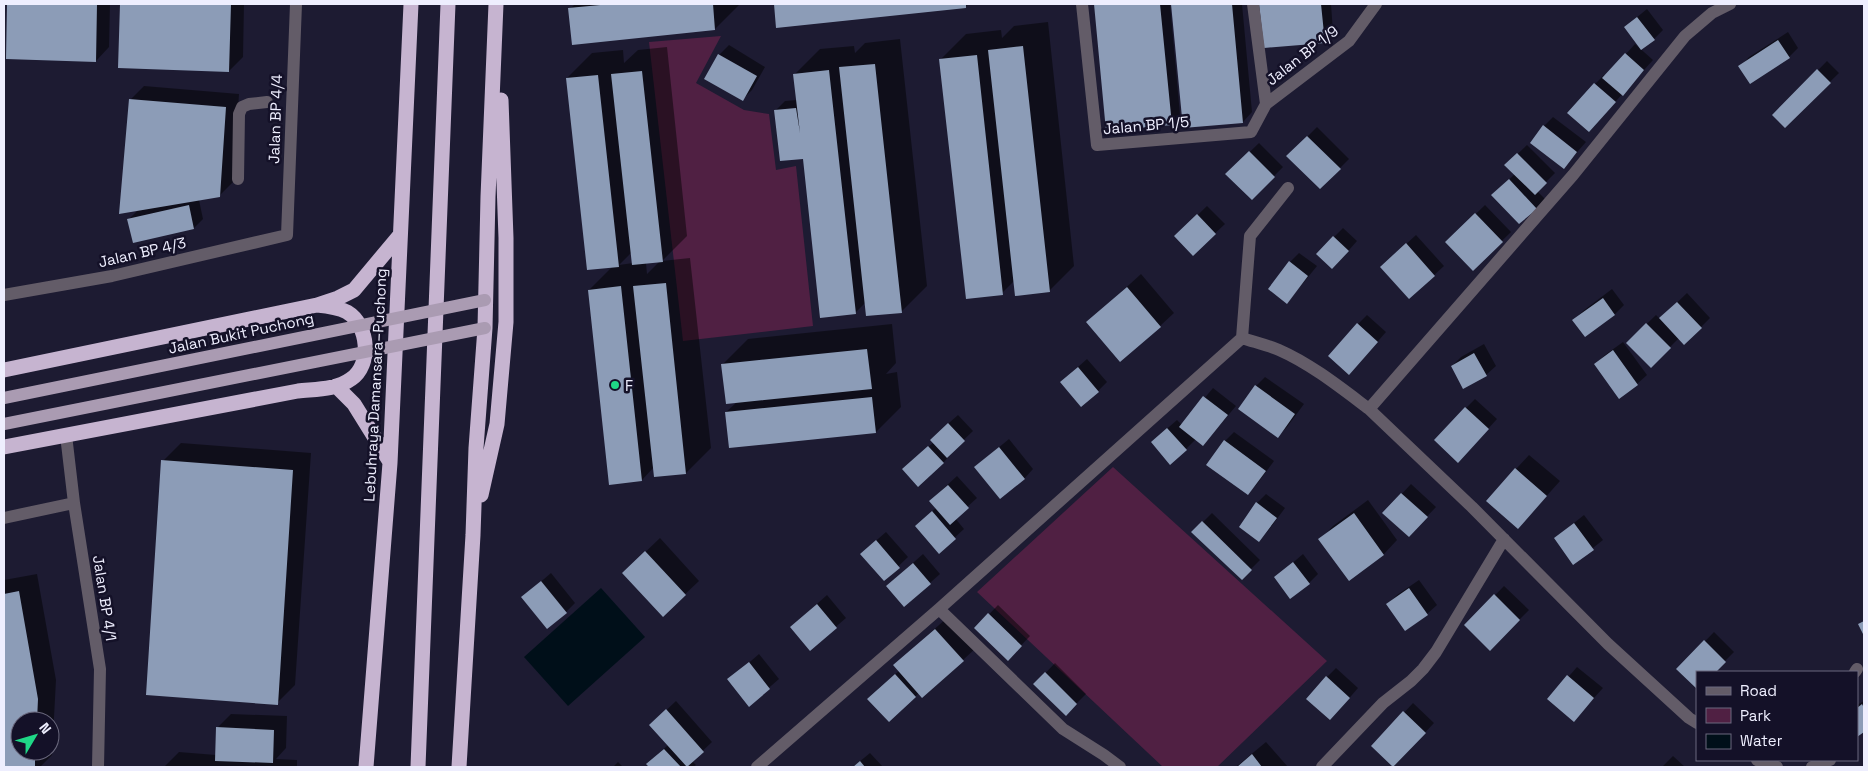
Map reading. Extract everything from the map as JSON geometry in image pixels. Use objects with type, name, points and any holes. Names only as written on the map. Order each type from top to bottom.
[{"type":"highway","name":"Lebuhraya Damansara–Puchong","points":[[366,767],[390,462],[411,4]]},
{"type":"highway","points":[[418,767],[448,4]]},
{"type":"highway","points":[[459,767],[476,448],[485,328],[496,4]]},
{"type":"highway","points":[[472,535],[496,424],[506,322],[506,238],[496,4]]},
{"type":"highway","points":[[4,370],[317,306],[354,290],[400,234]]},
{"type":"highway","points":[[4,447],[298,391],[336,386],[351,379],[361,369],[365,345],[362,332],[358,322],[348,312],[336,307],[317,306]]},
{"type":"highway","points":[[336,386],[354,404],[390,462]]},
{"type":"main road","name":"Jalan Bukit Puchong","points":[[4,398],[485,300]]},
{"type":"main road","points":[[4,424],[485,328]]},
{"type":"street","name":"Jalan BP 4/4","points":[[286,235],[296,4]]},
{"type":"street","name":"Jalan BP 1/5","points":[[1082,4],[1097,145],[1251,132]]},
{"type":"street","points":[[1253,4],[1266,104]]},
{"type":"street","name":"Jalan BP 1/9","points":[[1251,132],[1266,104],[1349,40],[1376,4]]},
{"type":"street","points":[[1369,409],[1573,175],[1685,36],[1712,13],[1730,4]]},
{"type":"street","points":[[238,179],[239,114],[242,107],[249,104],[267,102]]},
{"type":"street","points":[[757,767],[939,609],[1242,338],[1250,236],[1288,188]]},
{"type":"street","name":"Jalan BP 4/3","points":[[4,295],[112,276],[286,235]]},
{"type":"street","points":[[1242,338],[1280,351],[1342,389],[1369,409],[1504,539],[1608,644],[1696,722]]},
{"type":"street","name":"Jalan BP 4/1","points":[[66,435],[74,503],[100,669],[98,767]]},
{"type":"street","points":[[4,518],[74,503]]},
{"type":"street","points":[[1322,767],[1383,703],[1411,681],[1436,652],[1504,539]]},
{"type":"street","points":[[939,609],[1063,729],[1120,767]]},
{"type":"street","points":[[1760,761],[1777,767]]},
{"type":"street","points":[[1812,767],[1827,761]]},
{"type":"green space","points":[[721,36],[696,83],[744,110],[769,114],[776,170],[796,166],[813,326],[683,341],[649,42]]},
{"type":"green space","points":[[1113,467],[1327,661],[1217,767],[1163,767],[977,592]]},
{"type":"water","points":[[601,588],[645,637],[568,706],[524,657]]},
{"type":"building","points":[[7,4],[97,4],[96,62],[6,59]]},
{"type":"building","points":[[120,4],[231,4],[229,72],[118,68]]},
{"type":"building","points":[[611,4],[713,4],[715,30],[572,45],[568,8]]},
{"type":"building","points":[[774,4],[966,4],[966,8],[776,28]]},
{"type":"building","points":[[1094,4],[1160,4],[1172,125],[1106,131]]},
{"type":"building","points":[[1171,4],[1232,4],[1243,123],[1183,128]]},
{"type":"building","points":[[1259,4],[1321,4],[1325,43],[1264,48]]},
{"type":"building","points":[[1637,17],[1655,40],[1641,50],[1624,27]]},
{"type":"building","points":[[1778,40],[1790,58],[1750,84],[1738,66]]},
{"type":"building","points":[[1023,46],[1050,292],[1015,296],[988,50]]},
{"type":"building","points":[[1625,53],[1644,70],[1623,96],[1602,78]]},
{"type":"building","points":[[718,54],[757,76],[743,101],[704,79]]},
{"type":"building","points":[[977,55],[1003,295],[966,299],[939,59]]},
{"type":"building","points":[[875,64],[902,313],[866,316],[839,67]]},
{"type":"building","points":[[1817,69],[1831,83],[1785,128],[1772,115]]},
{"type":"building","points":[[829,70],[856,314],[820,318],[803,159],[780,161],[774,110],[796,108],[800,133],[793,74]]},
{"type":"building","points":[[642,71],[663,262],[632,265],[611,74]]},
{"type":"building","points":[[598,75],[619,267],[587,270],[566,78]]},
{"type":"building","points":[[1594,83],[1616,102],[1589,132],[1567,113]]},
{"type":"building","points":[[129,99],[226,107],[220,197],[119,214]]},
{"type":"building","points":[[1543,125],[1577,152],[1564,169],[1530,143]]},
{"type":"building","points":[[1307,136],[1341,169],[1320,189],[1286,156]]},
{"type":"building","points":[[1249,151],[1275,177],[1252,200],[1225,174]]},
{"type":"building","points":[[1517,153],[1547,183],[1535,195],[1504,165]]},
{"type":"building","points":[[1509,179],[1537,209],[1519,224],[1491,195]]},
{"type":"building","points":[[189,205],[194,229],[133,243],[127,219]]},
{"type":"building","points":[[1475,213],[1503,242],[1473,271],[1445,242]]},
{"type":"building","points":[[1197,214],[1216,234],[1193,256],[1174,236]]},
{"type":"building","points":[[1333,236],[1349,251],[1332,269],[1316,254]]},
{"type":"building","points":[[1406,243],[1435,276],[1409,299],[1380,267]]},
{"type":"building","points":[[1289,261],[1308,276],[1287,304],[1268,289]]},
{"type":"building","name":"F","points":[[666,283],[686,474],[654,477],[633,286]]},
{"type":"building","name":"F","points":[[621,286],[642,481],[609,485],[588,290]]},
{"type":"building","points":[[1127,287],[1161,327],[1120,362],[1086,322]]},
{"type":"building","points":[[1603,298],[1615,315],[1585,337],[1572,320]]},
{"type":"building","points":[[1677,302],[1702,328],[1684,345],[1659,318]]},
{"type":"building","points":[[1357,323],[1378,342],[1349,375],[1328,356]]},
{"type":"building","points":[[1646,323],[1671,348],[1651,368],[1626,343]]},
{"type":"building","points":[[867,349],[872,389],[726,404],[721,364]]},
{"type":"building","points":[[1613,350],[1638,385],[1619,399],[1594,364]]},
{"type":"building","points":[[1474,353],[1487,376],[1463,389],[1451,366]]},
{"type":"building","points":[[1078,367],[1099,392],[1081,407],[1060,382]]},
{"type":"building","points":[[1255,385],[1295,414],[1278,438],[1238,409]]},
{"type":"building","points":[[1203,396],[1228,415],[1203,446],[1179,427]]},
{"type":"building","points":[[872,397],[876,433],[729,448],[725,412]]},
{"type":"building","points":[[1465,407],[1489,429],[1458,463],[1434,440]]},
{"type":"building","points":[[948,423],[965,441],[947,458],[930,440]]},
{"type":"building","points":[[1167,428],[1187,450],[1170,465],[1151,442]]},
{"type":"building","points":[[1224,440],[1266,471],[1248,495],[1206,465]]},
{"type":"building","points":[[928,446],[944,463],[918,487],[902,469]]},
{"type":"building","points":[[999,447],[1025,479],[1000,499],[974,467]]},
{"type":"building","points":[[161,460],[293,470],[278,705],[146,695]]},
{"type":"building","points":[[1515,468],[1547,496],[1518,529],[1486,501]]},
{"type":"building","points":[[948,485],[969,508],[950,525],[929,501]]},
{"type":"building","points":[[1401,493],[1428,517],[1409,537],[1382,513]]},
{"type":"building","points":[[1256,502],[1277,518],[1259,542],[1239,527]]},
{"type":"building","points":[[932,511],[956,539],[939,554],[915,526]]},
{"type":"building","points":[[1354,513],[1384,555],[1349,581],[1318,539]]},
{"type":"building","points":[[1202,521],[1252,570],[1242,580],[1191,532]]},
{"type":"building","points":[[1574,523],[1594,550],[1573,565],[1554,538]]},
{"type":"building","points":[[876,540],[900,568],[884,581],[860,554]]},
{"type":"building","points":[[645,551],[686,595],[663,617],[622,573]]},
{"type":"building","points":[[1293,562],[1310,584],[1290,599],[1274,577]]},
{"type":"building","points":[[913,563],[931,584],[904,607],[886,586]]},
{"type":"building","points":[[541,581],[567,613],[547,629],[521,597]]},
{"type":"building","points":[[1409,588],[1428,615],[1405,631],[1386,604]]},
{"type":"building","points":[[19,591],[38,699],[37,711],[10,711],[10,761],[35,761],[35,767],[4,767],[4,594]]},
{"type":"building","points":[[1494,594],[1520,620],[1490,651],[1464,625]]},
{"type":"building","points":[[817,604],[837,628],[810,651],[790,627]]},
{"type":"building","points":[[988,613],[1022,646],[1008,661],[974,628]]},
{"type":"building","points":[[1864,621],[1864,636],[1858,624]]},
{"type":"building","points":[[935,629],[964,661],[922,698],[893,665]]},
{"type":"building","points":[[1704,640],[1726,662],[1717,671],[1696,671],[1696,688],[1676,669]]},
{"type":"building","points":[[749,662],[770,689],[749,707],[727,679]]},
{"type":"building","points":[[1045,672],[1077,704],[1066,716],[1033,684]]},
{"type":"building","points":[[895,674],[916,697],[889,722],[867,699]]},
{"type":"building","points":[[1567,675],[1594,698],[1574,722],[1547,699]]},
{"type":"building","points":[[1326,676],[1350,698],[1330,720],[1306,699]]},
{"type":"building","points":[[1862,704],[1864,708],[1864,732],[1858,736],[1858,707]]},
{"type":"building","points":[[666,709],[704,752],[687,767],[649,725]]},
{"type":"building","points":[[1403,711],[1426,733],[1393,767],[1371,746]]},
{"type":"building","points":[[216,727],[274,730],[273,763],[215,761]]},
{"type":"building","points":[[664,749],[681,767],[649,767],[646,764]]},
{"type":"building","points":[[1252,754],[1262,767],[1237,767]]},
{"type":"building","points":[[860,761],[865,767],[853,767]]},
{"type":"place","name":"F","points":[[615,385]]}]
